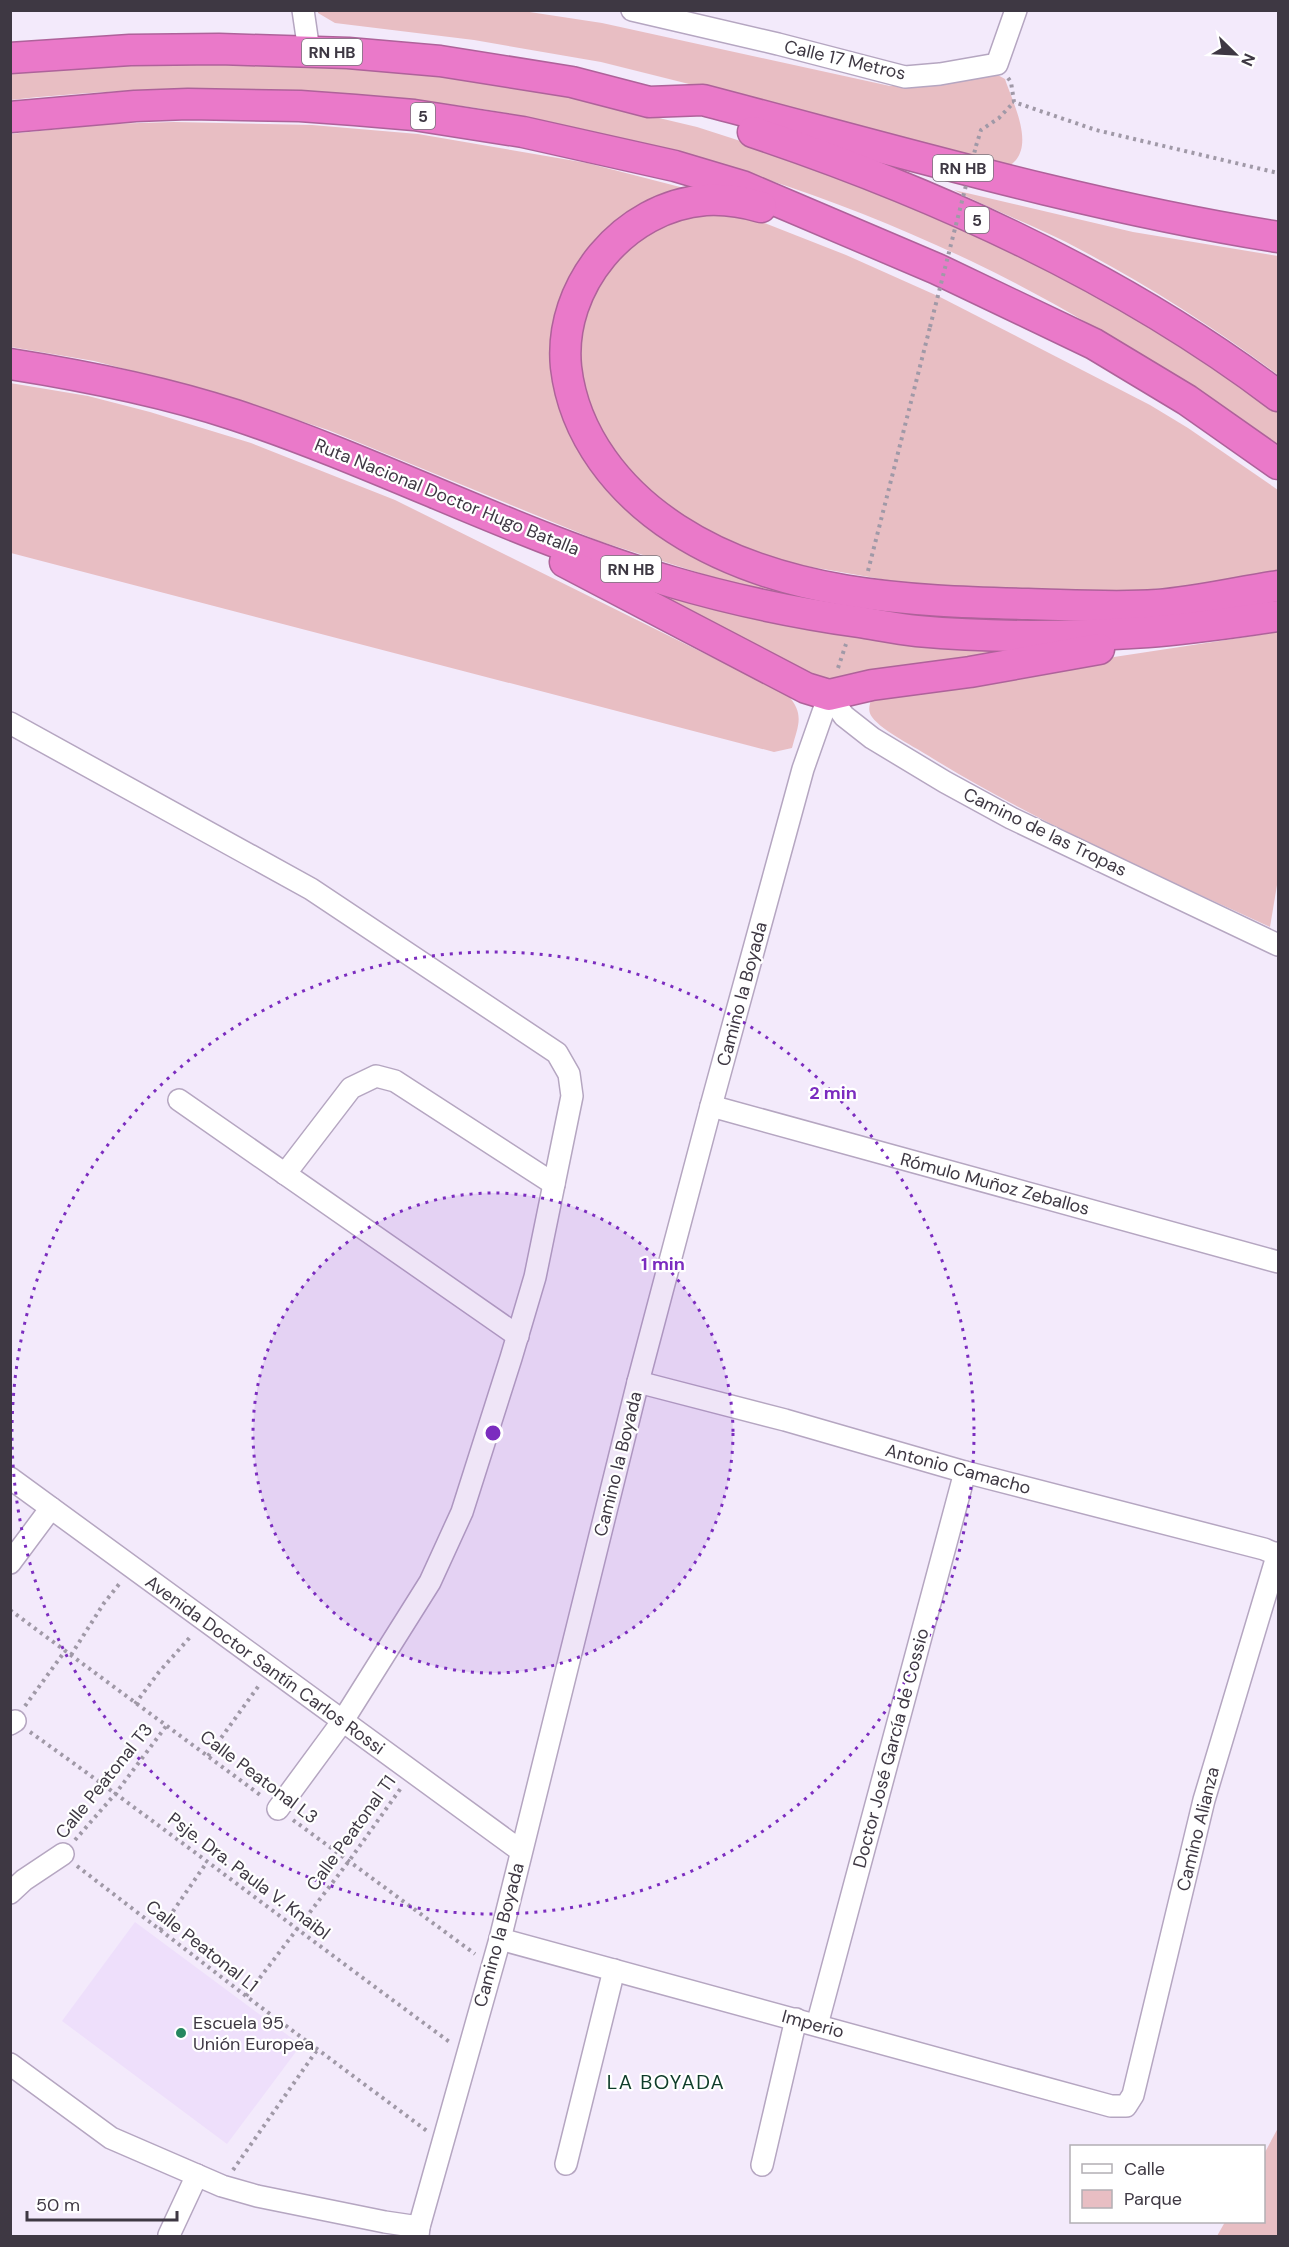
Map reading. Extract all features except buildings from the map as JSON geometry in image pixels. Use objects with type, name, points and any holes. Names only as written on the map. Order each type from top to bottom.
[{"type":"highway","name":"RN HB","points":[[10,58],[130,50],[309,51],[440,61],[572,82],[649,102],[703,100],[1109,204],[1208,226],[1278,237]]},
{"type":"highway","name":"5","points":[[649,102],[748,130],[822,155],[916,192],[990,225],[1065,263],[1149,310],[1278,396]]},
{"type":"highway","name":"5","points":[[10,117],[135,106],[188,104],[300,106],[414,115],[523,132],[675,166],[742,186],[937,269],[1094,344],[1187,400],[1278,464]]},
{"type":"highway","points":[[820,220],[743,202],[705,200],[659,212],[639,222],[601,255],[590,272],[572,312],[566,339],[566,366],[571,393],[586,436],[617,479],[655,513],[676,529],[751,566],[795,579],[898,598],[967,603],[1158,605],[1278,586]]},
{"type":"highway","name":"Ruta Nacional Doctor Hugo Batalla","points":[[10,364],[142,388],[233,414],[344,455],[519,528],[671,582],[742,601],[811,615],[916,631],[1023,636],[1150,632],[1278,616]]},
{"type":"highway","points":[[519,528],[553,556],[806,688],[829,695],[872,685],[970,672],[1103,648],[1150,632]]},
{"type":"street","points":[[303,10],[309,51]]},
{"type":"street","name":"Calle 17 Metros","points":[[632,10],[905,76],[940,74],[997,64]]},
{"type":"street","points":[[997,64],[1016,10]]},
{"type":"street","name":"Camino de las Tropas","points":[[829,695],[844,716],[872,738],[945,782],[1011,818],[1278,945]]},
{"type":"street","name":"Camino la Boyada","points":[[418,2232],[500,1939],[638,1382],[711,1106],[803,769],[829,695]]},
{"type":"street","points":[[10,723],[311,889],[557,1053],[569,1074],[572,1096],[535,1277],[462,1512],[430,1582],[342,1722],[278,1809]]},
{"type":"street","points":[[285,1174],[351,1088],[376,1076],[395,1081],[554,1184]]},
{"type":"street","points":[[179,1100],[518,1336]]},
{"type":"street","name":"Rómulo Muñoz Zeballos","points":[[711,1106],[1278,1262]]},
{"type":"street","name":"Antonio Camacho","points":[[638,1382],[786,1420],[965,1472],[1278,1554]]},
{"type":"street","name":"Doctor José García de Cossio","points":[[817,2025],[965,1472]]},
{"type":"street","name":"Avenida Doctor Santín Carlos Rossi","points":[[10,1478],[521,1851]]},
{"type":"street","points":[[10,1563],[51,1508]]},
{"type":"street","name":"Camino Alianza","points":[[1126,2106],[1133,2095],[1204,1800],[1278,1554]]},
{"type":"street","points":[[10,1893],[24,1880],[63,1854]]},
{"type":"street","name":"Imperio","points":[[500,1939],[1111,2106],[1126,2106]]},
{"type":"street","points":[[566,2164],[614,1970]]},
{"type":"street","points":[[762,2165],[796,2019]]},
{"type":"street","points":[[10,2064],[111,2138],[222,2186],[257,2196],[385,2222],[418,2232]]},
{"type":"street","points":[[169,2235],[197,2175]]},
{"type":"path","points":[[997,64],[1011,82],[1014,102]]},
{"type":"path","points":[[862,593],[976,146],[981,130],[999,118],[1014,102]]},
{"type":"path","points":[[1014,102],[1096,130],[1278,173]]},
{"type":"path","points":[[829,695],[854,622]]},
{"type":"path","points":[[71,1655],[104,1603],[132,1568]]},
{"type":"path","name":"Calle Peatonal L3","points":[[10,1611],[492,1965]]},
{"type":"path","points":[[135,1704],[159,1672],[205,1620]]},
{"type":"path","points":[[13,1723],[65,1651]]},
{"type":"path","points":[[208,1756],[226,1727],[272,1669]]},
{"type":"path","name":"Psje. Dra. Paula V. Knaibl","points":[[13,1723],[116,1793],[466,2054]]},
{"type":"path","name":"Calle Peatonal T3","points":[[63,1854],[116,1793],[167,1725]]},
{"type":"path","name":"Calle Peatonal T1","points":[[246,1996],[349,1861],[412,1772]]},
{"type":"path","name":"Calle Peatonal L1","points":[[63,1854],[317,2050],[443,2142]]},
{"type":"path","points":[[160,1930],[207,1862]]},
{"type":"path","points":[[222,2186],[317,2050]]},
{"type":"shaded area","name":"Escuela 95 Unión Europea","points":[[135,1922],[301,2045],[227,2144],[62,2021]]},
{"type":"green space","points":[[318,11],[523,11],[602,23],[890,86],[916,86],[994,73],[1005,79],[1020,122],[1022,145],[1013,163],[1000,169],[721,92],[601,62],[474,40],[335,23]]},
{"type":"green space","points":[[182,62],[317,65],[437,75],[562,95],[697,127],[756,146],[915,206],[1059,273],[1202,359],[1278,413],[1278,445],[1223,406],[1142,355],[996,273],[926,240],[834,203],[692,156],[506,113],[360,95],[302,91],[185,89],[11,100],[10,72]]},
{"type":"green space","points":[[174,122],[312,125],[418,134],[587,163],[684,188],[683,191],[621,218],[590,247],[575,267],[565,290],[553,366],[562,413],[572,438],[606,489],[645,525],[782,587],[1278,599],[1278,604],[1140,621],[1007,622],[838,607],[731,583],[599,541],[328,430],[207,390],[94,361],[11,347],[10,134],[107,124]]},
{"type":"green space","points":[[954,190],[1133,232],[1278,256],[1278,375],[1201,321],[1121,272],[1066,242]]},
{"type":"green space","points":[[706,214],[757,220],[846,255],[940,297],[1150,405],[1188,428],[1278,490],[1278,570],[1211,584],[1142,590],[1055,593],[910,584],[788,563],[735,547],[702,530],[640,486],[597,429],[578,365],[581,322],[609,263],[660,225]]},
{"type":"green space","points":[[10,383],[88,396],[150,412],[251,443],[395,500],[788,695],[797,708],[799,720],[792,748],[774,752],[11,553]]},
{"type":"green space","points":[[651,591],[1016,650],[823,681]]},
{"type":"green space","points":[[1278,632],[1278,879],[1270,927],[1014,805],[891,733],[872,717],[869,711],[871,700],[1035,669]]},
{"type":"green space","points":[[1278,2128],[1278,2236],[1217,2236],[1224,2223],[1265,2223],[1265,2152]]},
{"type":"place","name":"Escuela 95 Unión Europea","points":[[181,2033]]},
{"type":"district","name":"LA BOYADA","points":[[666,2082]]}]
